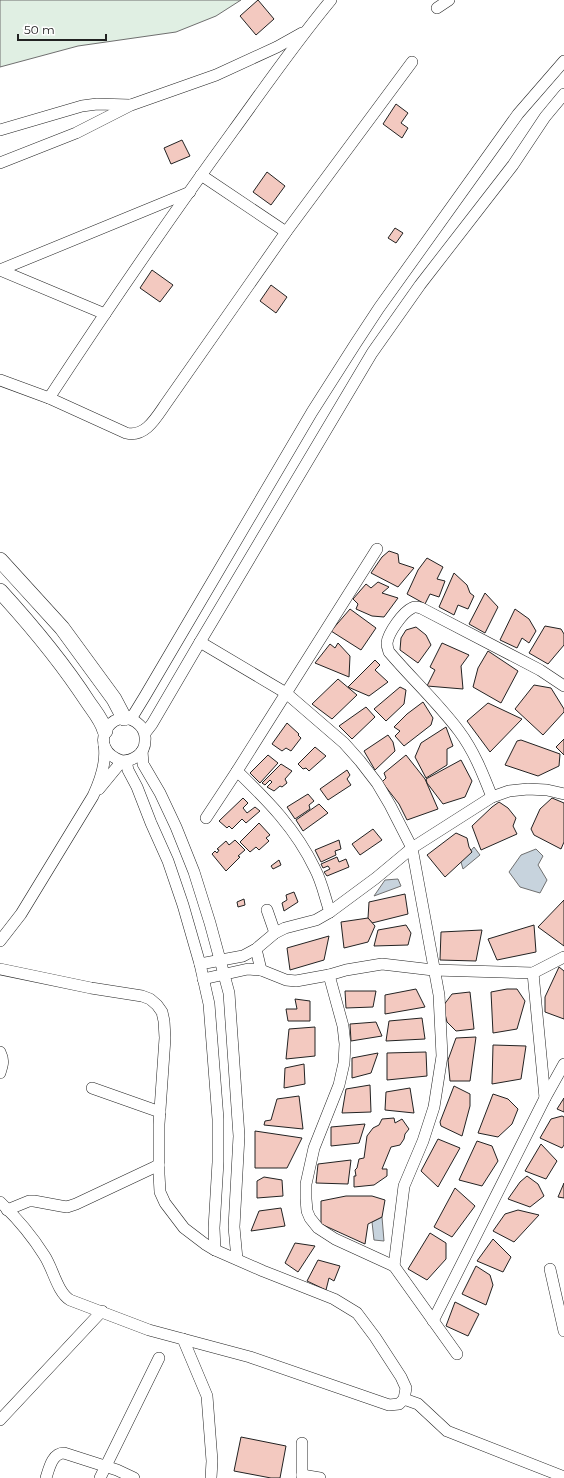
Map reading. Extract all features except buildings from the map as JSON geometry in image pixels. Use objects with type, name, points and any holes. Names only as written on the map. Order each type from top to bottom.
[{"type":"street","points":[[49,398],[201,175],[306,30],[331,0]]},
{"type":"street","points":[[437,8],[449,0]]},
{"type":"street","points":[[0,163],[76,133],[131,105],[216,75],[277,47],[306,30]]},
{"type":"street","points":[[93,796],[103,767],[105,738],[113,722],[126,719],[134,714],[312,412],[379,308],[518,114],[564,61]]},
{"type":"street","points":[[0,380],[49,398],[126,433],[132,435],[144,431],[167,402],[286,232],[412,62]]},
{"type":"street","points":[[145,733],[152,724],[372,353],[420,285],[512,165],[545,117],[564,94]]},
{"type":"street","points":[[0,130],[82,106],[97,104],[131,105]]},
{"type":"street","points":[[201,175],[286,232]]},
{"type":"street","points":[[0,270],[190,192]]},
{"type":"street","points":[[0,270],[105,314]]},
{"type":"street","points":[[206,818],[377,549]]},
{"type":"street","points":[[0,560],[62,628],[114,699],[126,719],[139,724],[145,733],[145,742],[142,751],[143,764],[160,793],[173,820],[194,872],[221,960],[229,993],[239,1136],[234,1227],[237,1259]]},
{"type":"street","points":[[0,591],[41,639],[77,685],[102,723],[108,753],[114,758],[124,761],[132,760],[142,751]]},
{"type":"street","points":[[492,797],[481,768],[459,732],[446,715],[389,652],[387,642],[390,634],[405,613],[412,608],[421,608],[534,667],[564,686]]},
{"type":"street","points":[[200,642],[286,693],[339,738],[360,761],[377,783],[412,848],[438,995],[442,1056],[434,1107],[423,1141],[404,1186],[394,1266]]},
{"type":"street","points":[[0,941],[21,914],[93,796],[124,761]]},
{"type":"street","points":[[124,761],[137,787],[168,861],[183,905],[200,964],[209,1004],[218,1119],[218,1162],[214,1217],[215,1250]]},
{"type":"street","points":[[237,771],[265,797],[284,818],[300,842],[315,869],[330,912]]},
{"type":"street","points":[[200,964],[243,956],[256,949],[275,933],[285,928],[316,920],[330,912],[376,878],[412,848],[492,797],[509,791],[528,789],[547,790],[564,794]]},
{"type":"street","points":[[267,910],[275,933]]},
{"type":"street","points":[[256,949],[261,970]]},
{"type":"street","points":[[203,979],[248,969],[261,970],[286,980],[296,981],[382,964],[433,970],[533,972],[564,958]]},
{"type":"street","points":[[0,970],[91,988],[142,996],[150,999],[157,1005],[162,1012],[165,1038],[160,1112],[159,1165],[160,1192],[165,1203],[184,1228],[215,1250],[334,1300],[357,1313],[375,1337],[401,1377],[406,1388],[404,1399],[399,1404],[390,1405],[250,1357],[149,1330],[76,1303],[66,1298],[62,1293],[51,1265],[26,1230],[4,1206]]},
{"type":"street","points":[[533,972],[545,1098]]},
{"type":"street","points":[[329,974],[343,1026],[345,1044],[344,1063],[339,1085],[314,1148],[306,1184],[307,1211],[310,1218],[318,1228],[336,1239],[394,1266],[457,1354]]},
{"type":"street","points":[[0,1052],[3,1064],[0,1072]]},
{"type":"street","points":[[433,1321],[545,1098],[564,1064]]},
{"type":"street","points":[[92,1088],[160,1112]]},
{"type":"street","points":[[4,1206],[34,1201],[67,1207],[159,1165]]},
{"type":"street","points":[[550,1268],[564,1331]]},
{"type":"street","points":[[0,1420],[102,1312]]},
{"type":"street","points":[[182,1339],[207,1396],[212,1461],[211,1478]]},
{"type":"street","points":[[100,1478],[159,1358]]},
{"type":"street","points":[[404,1399],[418,1404],[447,1432],[564,1477]]},
{"type":"street","points":[[302,1443],[302,1477],[320,1478]]},
{"type":"street","points":[[46,1478],[54,1458],[61,1453],[106,1467],[134,1478]]},
{"type":"green space","points":[[0,0],[241,0],[216,16],[176,32],[78,46],[0,67]]},
{"type":"shaded area","points":[[474,847],[480,855],[463,869],[461,862]]},
{"type":"shaded area","points":[[536,849],[543,856],[538,865],[547,880],[540,893],[520,887],[509,872],[521,855]]},
{"type":"shaded area","points":[[398,879],[401,886],[374,896],[385,880]]},
{"type":"shaded area","points":[[382,1217],[384,1241],[374,1240],[372,1222]]}]
